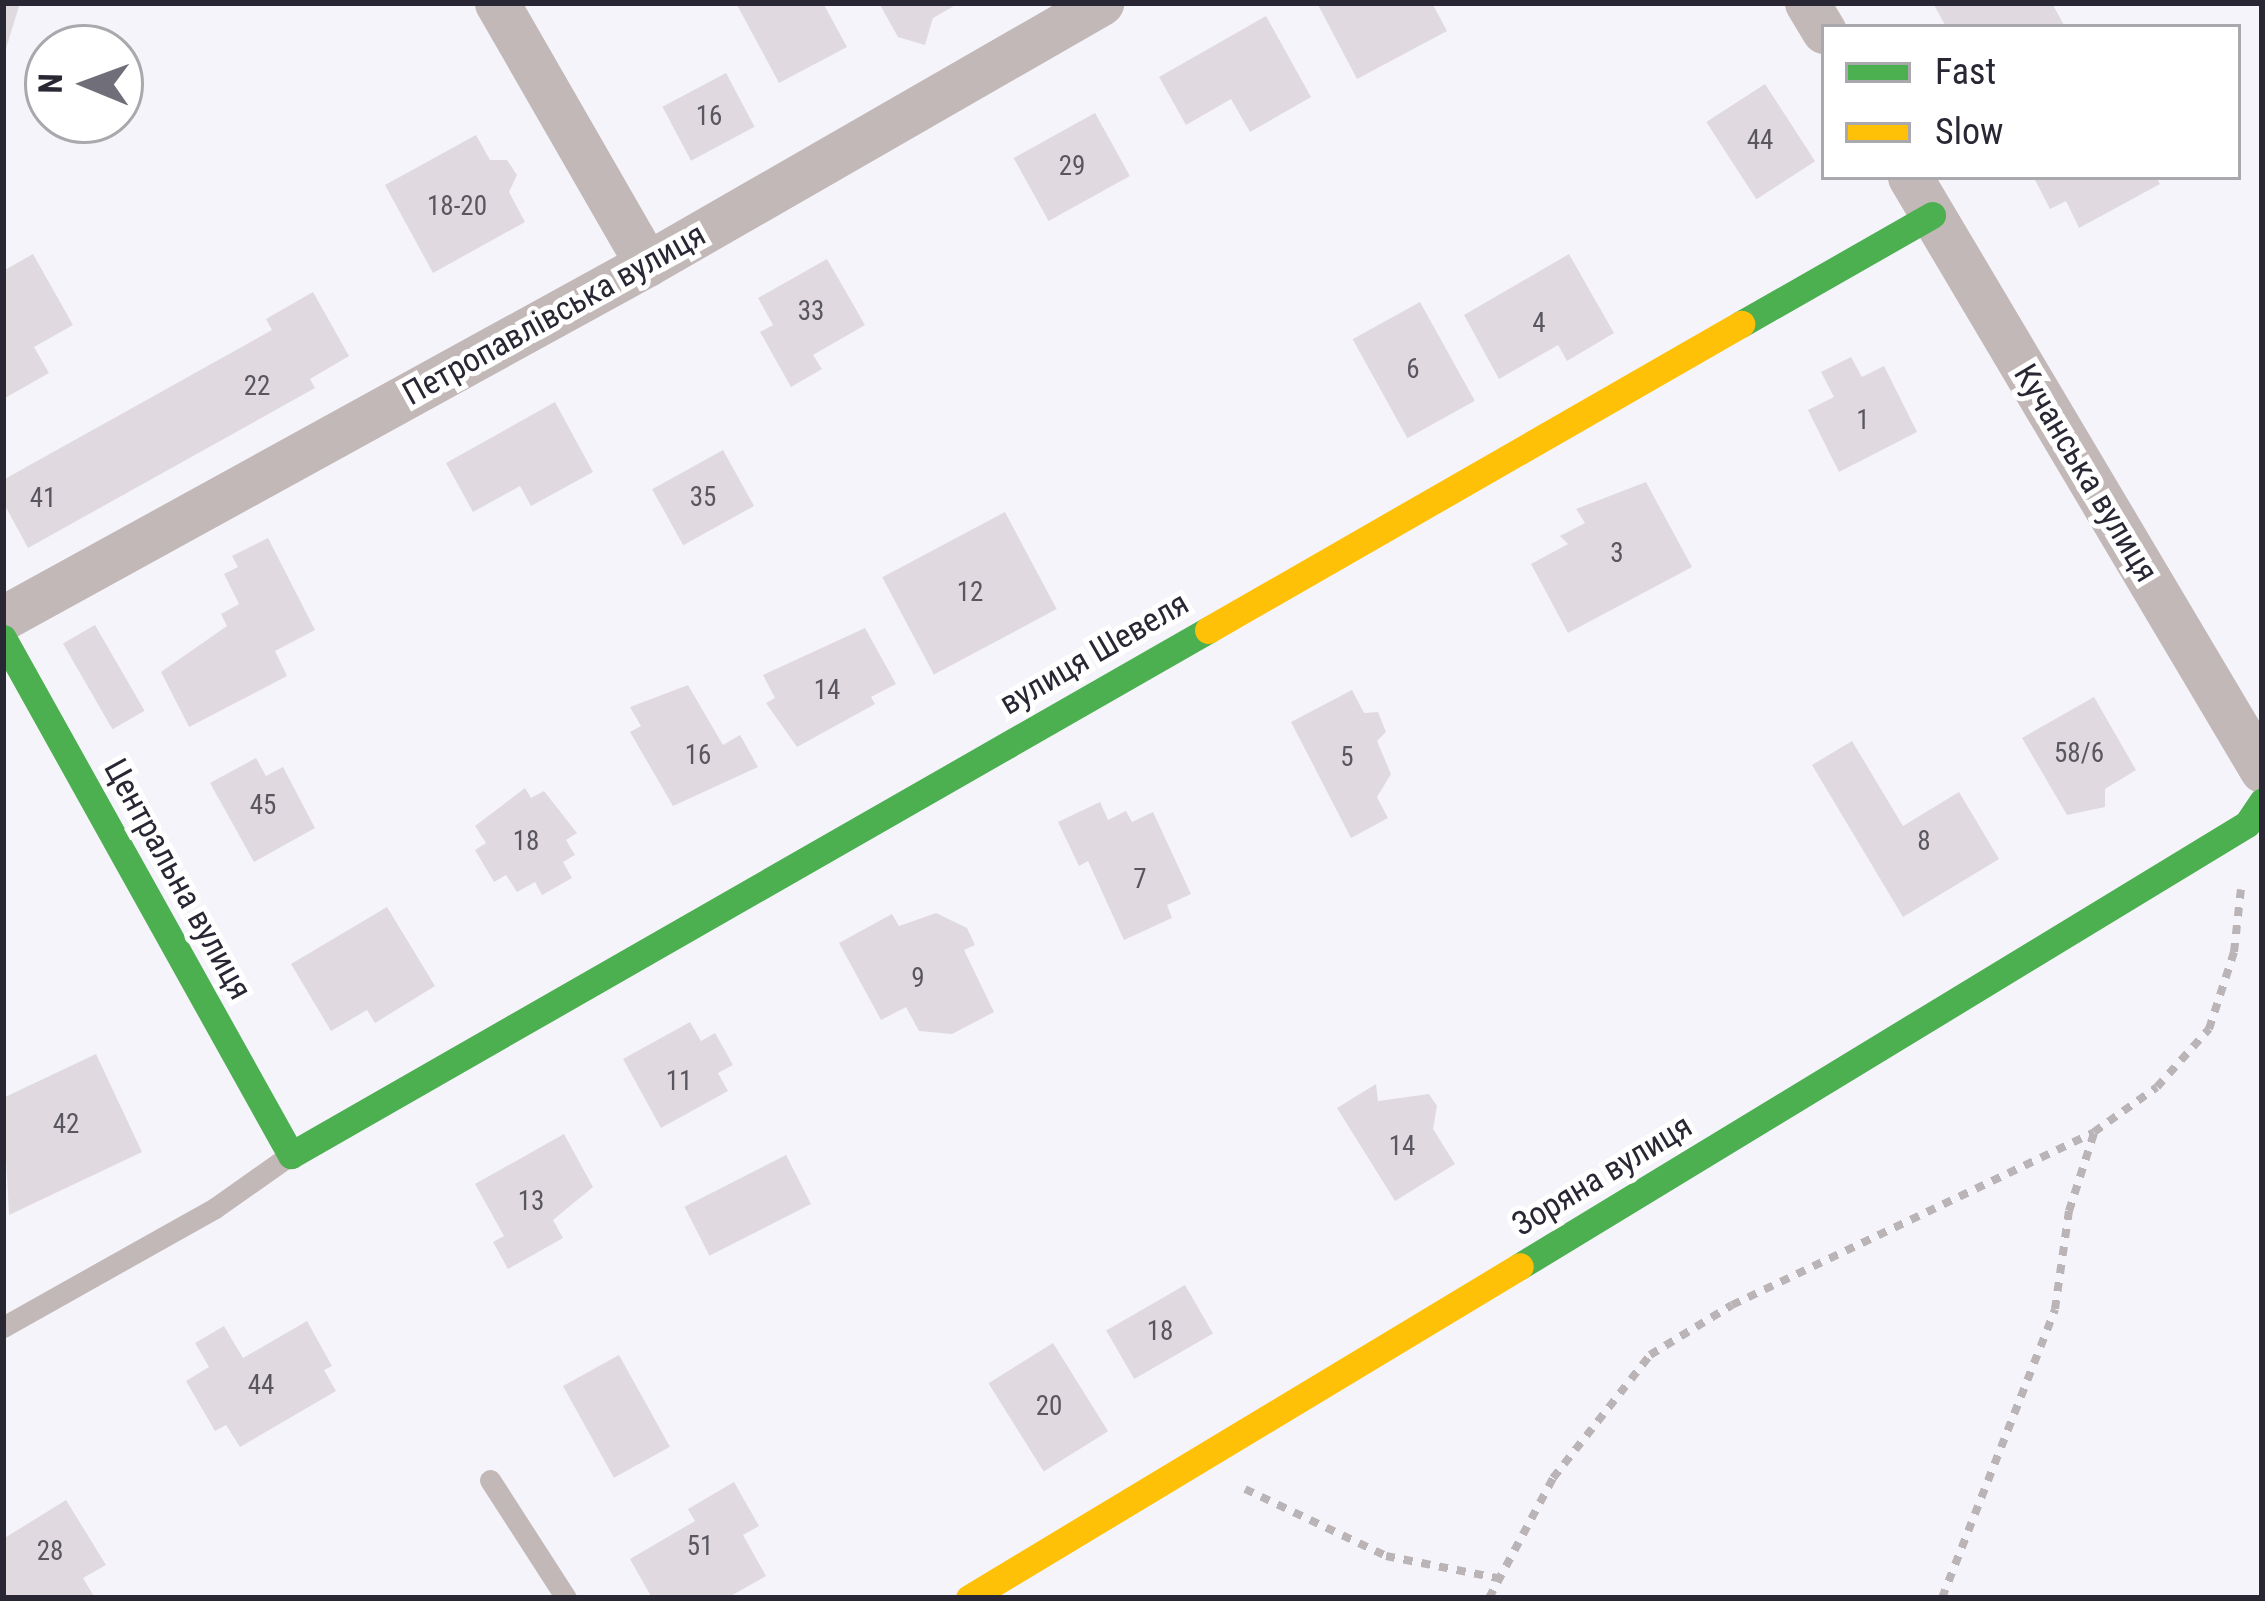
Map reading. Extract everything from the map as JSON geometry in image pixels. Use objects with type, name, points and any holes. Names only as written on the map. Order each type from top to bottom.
[{"type":"street","points":[[497,3],[647,264]]},
{"type":"street","name":"Петропавлівська вулиця","points":[[3,618],[647,264],[1101,3]]},
{"type":"street","name":"Кучанська вулиця","points":[[1921,196],[2262,770]]},
{"type":"street","name":"вулиця Шевеля","points":[[291,1154],[1921,196]]},
{"type":"street","name":"Центральна вулиця","points":[[3,638],[291,1154]]},
{"type":"street","name":"Зоряна вулиця","points":[[969,1598],[2254,813]]},
{"type":"lane","points":[[3,1327],[215,1208],[291,1154]]},
{"type":"lane","points":[[490,1480],[566,1598]]},
{"type":"path","points":[[1489,1598],[1553,1478],[1650,1355],[1732,1305],[2094,1132],[2157,1087],[2209,1029],[2234,952],[2254,813]]},
{"type":"path","points":[[1942,1598],[2055,1310],[2069,1211],[2094,1132]]},
{"type":"path","points":[[1194,1461],[1386,1556],[1502,1579]]},
{"type":"building","points":[[3,3],[20,3],[4,55],[3,54]]},
{"type":"building","points":[[736,3],[823,3],[847,47],[779,83]]},
{"type":"building","points":[[879,3],[959,3],[933,18],[925,45],[898,37]]},
{"type":"building","points":[[1317,3],[1432,3],[1447,31],[1357,79]]},
{"type":"building","points":[[1933,3],[2052,3],[2063,24],[1944,24]]},
{"type":"building","points":[[1266,16],[1311,97],[1250,132],[1231,99],[1186,125],[1159,77]]},
{"type":"building","points":[[726,73],[755,127],[691,161],[662,107]]},
{"type":"building","points":[[1765,84],[1815,161],[1756,199],[1706,122]]},
{"type":"building","points":[[1095,113],[1130,176],[1049,221],[1014,158]]},
{"type":"building","points":[[476,135],[490,160],[507,160],[517,175],[509,192],[525,222],[433,273],[385,185]]},
{"type":"building","points":[[2035,180],[2158,180],[2160,184],[2079,228],[2066,201],[2050,209]]},
{"type":"building","points":[[33,254],[73,325],[34,347],[49,373],[5,398],[3,271]]},
{"type":"building","points":[[1569,254],[1614,333],[1567,361],[1558,345],[1499,379],[1464,315]]},
{"type":"building","points":[[827,259],[865,325],[813,355],[822,369],[791,387],[760,332],[773,325],[758,298]]},
{"type":"building","points":[[313,292],[349,356],[310,379],[315,388],[28,548],[3,502],[3,480],[272,330],[266,319]]},
{"type":"building","points":[[1420,302],[1475,401],[1407,438],[1353,339]]},
{"type":"building","points":[[1851,357],[1862,377],[1884,366],[1917,432],[1839,472],[1808,410],[1834,397],[1821,372]]},
{"type":"building","points":[[555,402],[593,472],[531,506],[520,486],[473,512],[446,463]]},
{"type":"building","points":[[723,450],[754,506],[683,545],[652,489]]},
{"type":"building","points":[[1646,482],[1692,567],[1568,633],[1531,564],[1568,544],[1560,536],[1585,523],[1576,509]]},
{"type":"building","points":[[1005,512],[1057,609],[934,674],[882,577]]},
{"type":"building","points":[[268,538],[315,630],[275,651],[287,676],[189,727],[161,672],[227,626],[221,614],[239,604],[224,574],[238,567],[232,556]]},
{"type":"building","points":[[95,625],[144,711],[112,729],[63,644]]},
{"type":"building","points":[[865,628],[896,684],[871,697],[875,704],[797,747],[766,703],[775,698],[763,675]]},
{"type":"building","points":[[688,685],[723,745],[740,735],[758,767],[673,806],[630,732],[641,726],[630,707]]},
{"type":"building","points":[[1352,690],[1364,713],[1378,712],[1386,732],[1377,741],[1391,774],[1377,797],[1388,818],[1351,838],[1291,722]]},
{"type":"building","points":[[2094,697],[2136,770],[2105,789],[2105,807],[2067,815],[2022,738]]},
{"type":"building","points":[[1852,741],[1903,826],[1959,792],[1999,859],[1903,917],[1812,765]]},
{"type":"building","points":[[256,758],[266,776],[283,767],[315,828],[254,862],[210,783]]},
{"type":"building","points":[[525,788],[531,798],[544,791],[577,833],[566,840],[575,855],[563,862],[572,878],[542,895],[535,882],[517,892],[506,875],[494,882],[475,850],[486,843],[475,826]]},
{"type":"building","points":[[1100,802],[1108,820],[1126,811],[1132,822],[1153,812],[1191,894],[1167,905],[1172,918],[1124,940],[1088,861],[1079,866],[1058,822]]},
{"type":"building","points":[[387,907],[435,986],[375,1023],[367,1010],[331,1031],[291,964]]},
{"type":"building","points":[[936,913],[967,928],[975,945],[964,950],[994,1012],[952,1034],[919,1031],[906,1007],[881,1020],[839,943],[892,914],[899,926]]},
{"type":"building","points":[[690,1022],[701,1041],[715,1033],[733,1065],[718,1073],[728,1091],[661,1128],[623,1059]]},
{"type":"building","points":[[96,1054],[142,1152],[9,1215],[3,1098]]},
{"type":"building","points":[[1376,1084],[1378,1101],[1429,1094],[1437,1106],[1433,1129],[1455,1164],[1395,1201],[1337,1108]]},
{"type":"building","points":[[564,1134],[593,1187],[553,1220],[563,1238],[508,1269],[493,1242],[504,1236],[475,1184]]},
{"type":"building","points":[[786,1155],[811,1204],[709,1256],[684,1207]]},
{"type":"building","points":[[1185,1285],[1213,1333],[1134,1379],[1106,1330]]},
{"type":"building","points":[[307,1321],[332,1366],[324,1370],[336,1391],[240,1447],[226,1425],[215,1431],[186,1381],[209,1367],[195,1343],[224,1326],[243,1358]]},
{"type":"building","points":[[1053,1343],[1108,1431],[1044,1471],[989,1383]]},
{"type":"building","points":[[619,1355],[670,1447],[614,1478],[563,1386]]},
{"type":"building","points":[[734,1482],[759,1526],[743,1535],[766,1576],[727,1598],[652,1598],[630,1559],[695,1521],[688,1509]]},
{"type":"building","points":[[66,1500],[106,1565],[83,1578],[95,1598],[3,1598],[3,1539]]},
{"type":"traffic: fast","points":[[1741,324],[1932,215]]},
{"type":"traffic: fast","points":[[3,638],[291,1155],[1208,630]]},
{"type":"traffic: fast","points":[[1520,1266],[2247,824],[2262,802]]},
{"type":"traffic: slow","points":[[1208,630],[1741,324]]},
{"type":"traffic: slow","points":[[969,1598],[1520,1266]]}]
